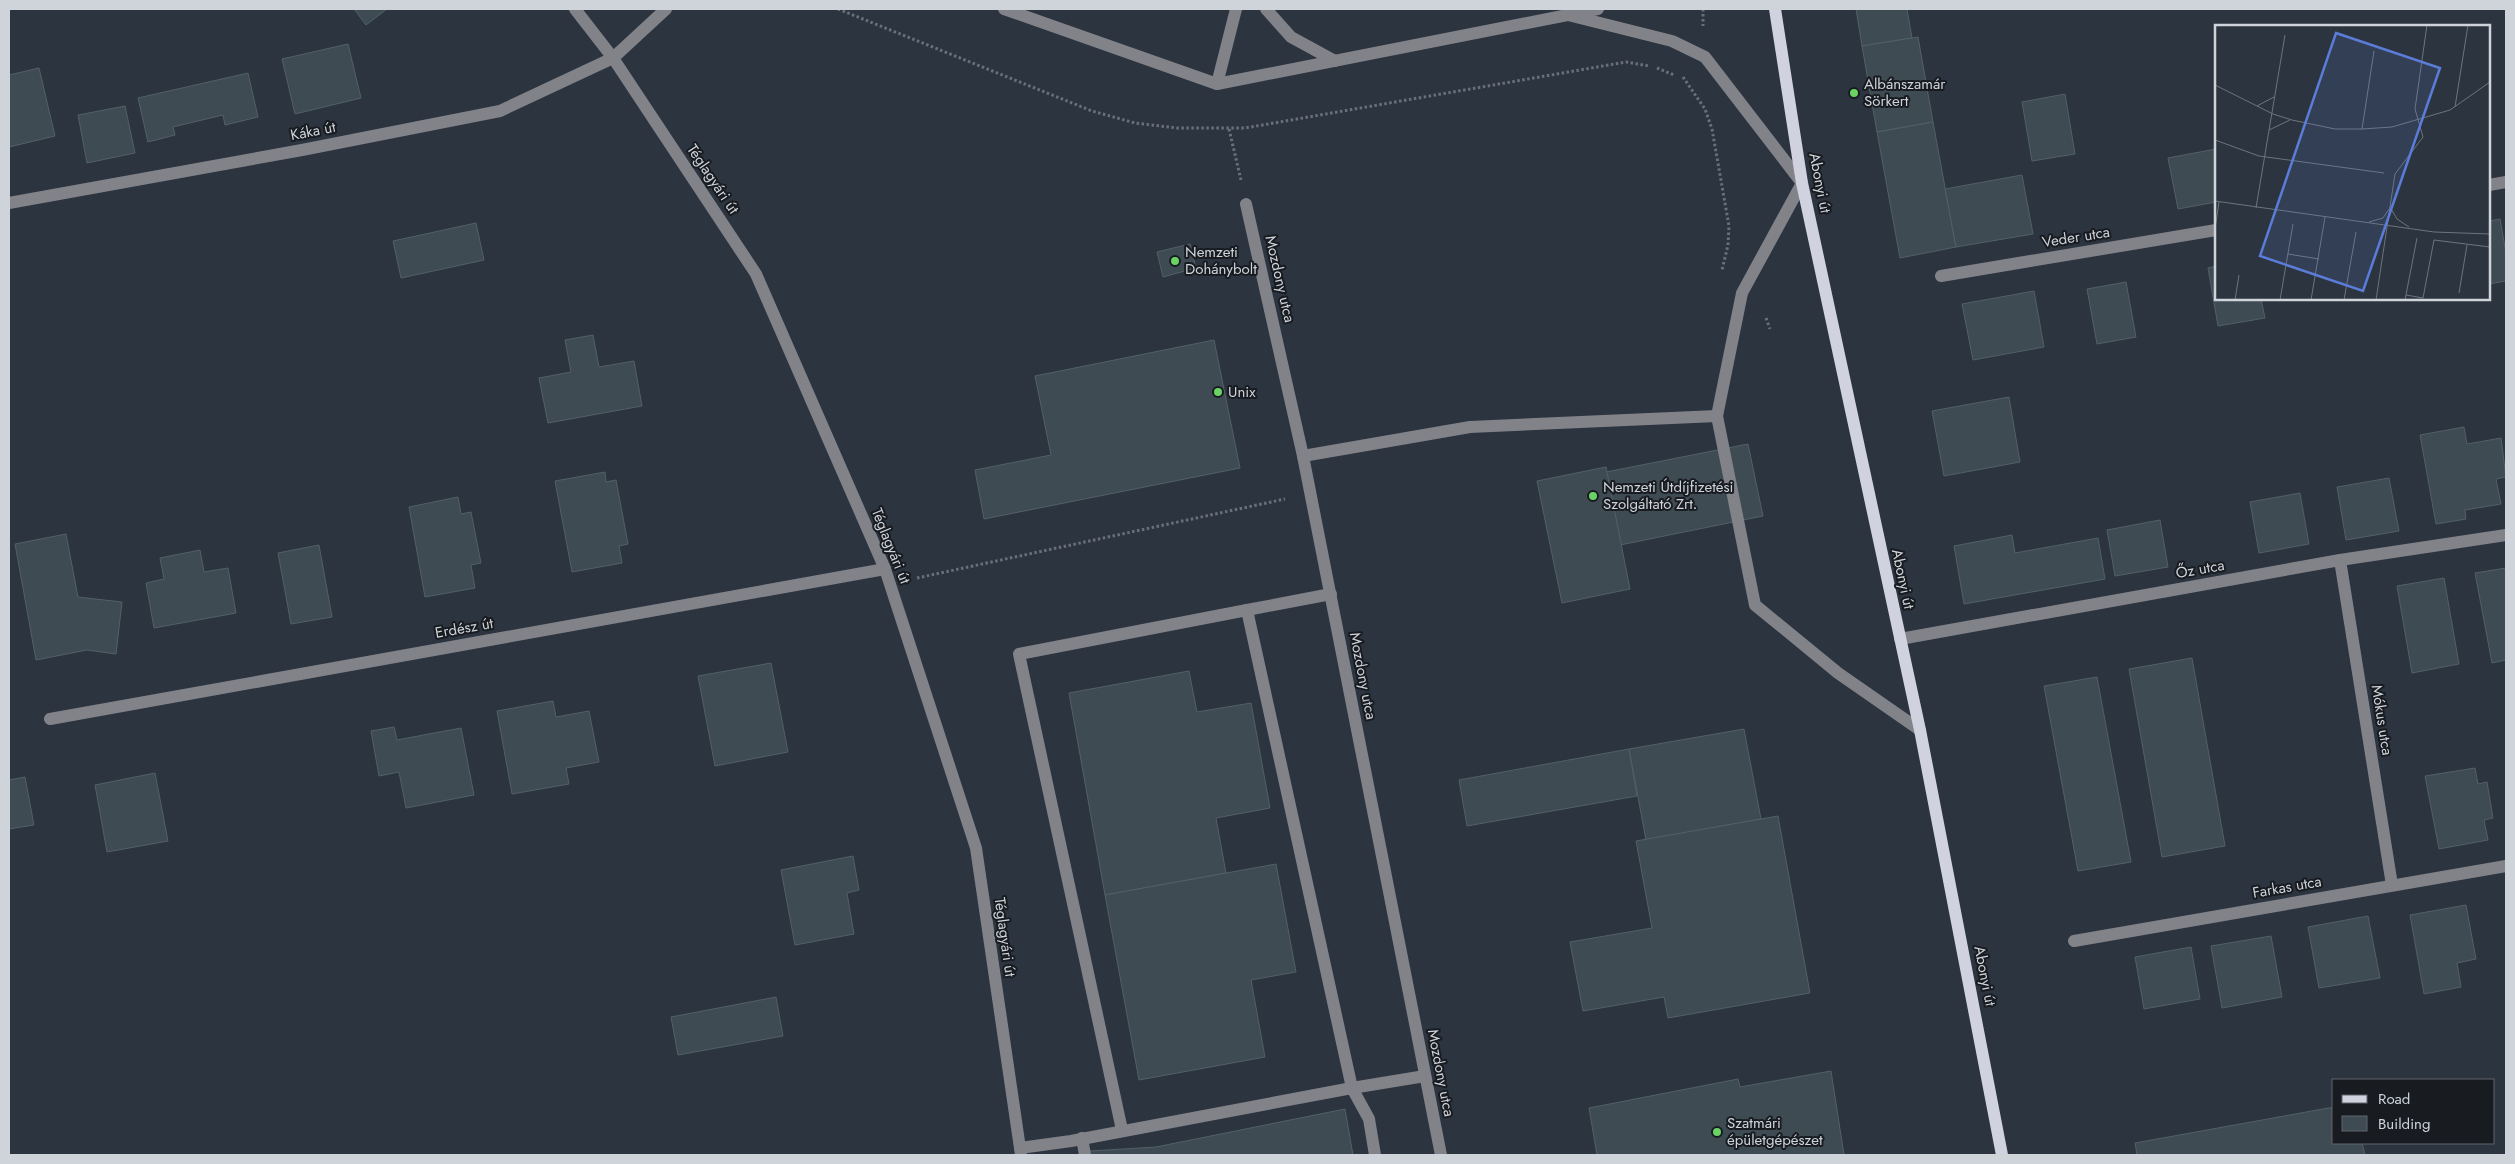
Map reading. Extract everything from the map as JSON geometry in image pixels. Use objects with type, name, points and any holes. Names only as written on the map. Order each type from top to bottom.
[{"type":"main road","name":"Abonyi út","points":[[1775,9],[1802,182],[1920,730],[2002,1155]]},
{"type":"street","name":"Téglagyári út","points":[[575,9],[613,58],[756,274],[885,569],[976,848],[1021,1151]]},
{"type":"street","name":"Káka út","points":[[9,202],[302,150],[500,111],[613,58],[666,9]]},
{"type":"street","points":[[1004,9],[1217,84],[1571,12],[1598,9]]},
{"type":"street","points":[[1217,84],[1236,9]]},
{"type":"street","points":[[1266,9],[1291,38],[1335,61]]},
{"type":"street","points":[[1571,12],[1672,41],[1705,58],[1802,182],[1742,293],[1717,416],[1756,604],[1838,674],[1920,730]]},
{"type":"street","points":[[2490,185],[2506,182]]},
{"type":"street","name":"Mozdony utca","points":[[1246,204],[1303,456],[1441,1155]]},
{"type":"street","name":"Veder utca","points":[[1942,276],[2215,230]]},
{"type":"street","points":[[1303,456],[1470,427],[1717,416]]},
{"type":"street","name":"Őz utca","points":[[1900,639],[2340,560],[2506,535]]},
{"type":"street","name":"Mókus utca","points":[[2340,560],[2392,885]]},
{"type":"street","name":"Erdész út","points":[[50,719],[885,569]]},
{"type":"street","points":[[1122,1130],[1019,654],[1331,594]]},
{"type":"street","points":[[1247,610],[1352,1088],[1369,1119],[1375,1155]]},
{"type":"street","name":"Farkas utca","points":[[2074,941],[2506,866]]},
{"type":"street","points":[[1021,1151],[1122,1130],[1425,1076]]},
{"type":"street","points":[[1082,1138],[1085,1155]]},
{"type":"path","points":[[1703,9],[1705,58],[1682,78],[1705,109],[1712,128],[1729,226],[1728,245],[1722,270],[1727,282],[1762,306],[1770,329]]},
{"type":"path","points":[[1229,129],[1246,204]]},
{"type":"path","points":[[890,584],[1310,493]]},
{"type":"building","points":[[354,9],[387,9],[366,25]]},
{"type":"building","points":[[1856,9],[1907,9],[1912,38],[1862,46]]},
{"type":"building","points":[[1918,37],[1933,122],[1877,132],[1862,46]]},
{"type":"building","points":[[348,44],[361,98],[295,114],[282,59]]},
{"type":"building","points":[[39,68],[55,136],[9,147],[9,75]]},
{"type":"building","points":[[248,73],[258,117],[225,125],[223,115],[173,127],[175,135],[148,142],[138,98]]},
{"type":"building","points":[[2065,94],[2075,154],[2032,161],[2022,102]]},
{"type":"building","points":[[125,106],[135,153],[87,163],[78,115]]},
{"type":"building","points":[[1933,122],[1956,247],[1900,258],[1877,132]]},
{"type":"building","points":[[2215,149],[2215,202],[2178,209],[2168,158]]},
{"type":"building","points":[[2022,175],[2033,234],[1956,247],[1945,189]]},
{"type":"building","points":[[2500,219],[2506,253],[2506,281],[2490,284],[2490,221]]},
{"type":"building","points":[[476,223],[484,260],[401,278],[393,241]]},
{"type":"building","points":[[1190,244],[1196,268],[1163,277],[1157,252]]},
{"type":"building","points":[[2215,266],[2215,300],[2261,300],[2265,318],[2218,326],[2208,268]]},
{"type":"building","points":[[2126,282],[2136,337],[2097,344],[2087,289]]},
{"type":"building","points":[[2034,291],[2044,347],[1973,360],[1962,304]]},
{"type":"building","points":[[593,335],[599,367],[634,361],[642,406],[548,423],[539,378],[571,372],[565,340]]},
{"type":"building","points":[[1214,340],[1240,468],[984,519],[975,470],[1051,455],[1035,376]]},
{"type":"building","points":[[2009,397],[2020,462],[1944,476],[1932,411]]},
{"type":"building","points":[[2464,427],[2467,444],[2501,438],[2506,477],[2496,479],[2501,504],[2465,510],[2466,519],[2436,524],[2420,435]]},
{"type":"building","points":[[1748,444],[1763,516],[1615,546],[1601,473]]},
{"type":"building","points":[[1606,467],[1630,589],[1562,603],[1537,481]]},
{"type":"building","points":[[605,472],[606,482],[616,480],[628,544],[619,546],[622,563],[572,572],[555,481]]},
{"type":"building","points":[[2389,478],[2399,531],[2346,540],[2337,487]]},
{"type":"building","points":[[2300,493],[2309,544],[2259,553],[2250,502]]},
{"type":"building","points":[[458,497],[461,514],[471,512],[481,563],[471,565],[475,588],[425,597],[409,507]]},
{"type":"building","points":[[2160,520],[2168,567],[2115,576],[2107,530]]},
{"type":"building","points":[[66,534],[78,597],[122,602],[116,654],[87,650],[36,660],[15,544]]},
{"type":"building","points":[[2012,535],[2015,553],[2098,538],[2105,579],[1964,604],[1954,546]]},
{"type":"building","points":[[319,545],[332,617],[291,624],[278,553]]},
{"type":"building","points":[[200,550],[204,572],[228,568],[236,613],[154,628],[146,583],[164,579],[160,558]]},
{"type":"building","points":[[2506,568],[2506,660],[2492,663],[2475,573]]},
{"type":"building","points":[[2444,578],[2459,664],[2412,673],[2397,586]]},
{"type":"building","points":[[2192,658],[2225,846],[2162,857],[2129,669]]},
{"type":"building","points":[[771,663],[788,752],[715,766],[698,676]]},
{"type":"building","points":[[1189,671],[1197,712],[1251,703],[1270,808],[1216,818],[1226,873],[1105,895],[1069,693]]},
{"type":"building","points":[[2097,677],[2131,862],[2078,871],[2044,686]]},
{"type":"building","points":[[553,701],[556,717],[589,711],[599,762],[566,768],[569,784],[512,794],[497,711]]},
{"type":"building","points":[[394,727],[397,740],[461,728],[474,795],[406,808],[399,772],[379,776],[371,731]]},
{"type":"building","points":[[1744,729],[1761,819],[1646,840],[1629,749]]},
{"type":"building","points":[[1629,749],[1637,796],[1467,826],[1459,780]]},
{"type":"building","points":[[2475,768],[2478,784],[2487,782],[2493,818],[2484,820],[2488,840],[2439,849],[2425,776]]},
{"type":"building","points":[[155,773],[168,841],[107,852],[95,785]]},
{"type":"building","points":[[25,777],[34,825],[9,829],[9,780]]},
{"type":"building","points":[[1778,816],[1810,993],[1668,1018],[1664,997],[1583,1011],[1570,942],[1652,928],[1636,841]]},
{"type":"building","points":[[853,856],[859,890],[847,893],[854,934],[795,945],[781,870]]},
{"type":"building","points":[[1276,864],[1296,972],[1251,980],[1265,1057],[1139,1080],[1105,895]]},
{"type":"building","points":[[2466,905],[2476,959],[2457,963],[2461,987],[2424,994],[2410,915]]},
{"type":"building","points":[[2368,916],[2380,978],[2319,988],[2308,927]]},
{"type":"building","points":[[2271,936],[2282,997],[2222,1008],[2211,946]]},
{"type":"building","points":[[2191,947],[2200,999],[2144,1009],[2135,957]]},
{"type":"building","points":[[776,997],[783,1036],[678,1055],[671,1017]]},
{"type":"building","name":"Szatmári épületgépészet","points":[[1831,1071],[1844,1155],[1597,1155],[1589,1108],[1738,1079],[1740,1087]]},
{"type":"building","points":[[2332,1107],[2332,1144],[2362,1144],[2365,1155],[2137,1155],[2135,1143]]},
{"type":"building","points":[[1345,1109],[1353,1155],[1090,1155],[1090,1151],[1156,1147]]},
{"type":"place","name":"Albánszamár Sörkert","points":[[1854,93]]},
{"type":"place","name":"Nemzeti Dohánybolt","points":[[1175,261]]},
{"type":"place","name":"Unix","points":[[1218,392]]},
{"type":"place","name":"Nemzeti Útdíjfizetési Szolgáltató Zrt.","points":[[1593,496]]},
{"type":"place","name":"Szatmári épületgépészet","points":[[1717,1132]]}]
